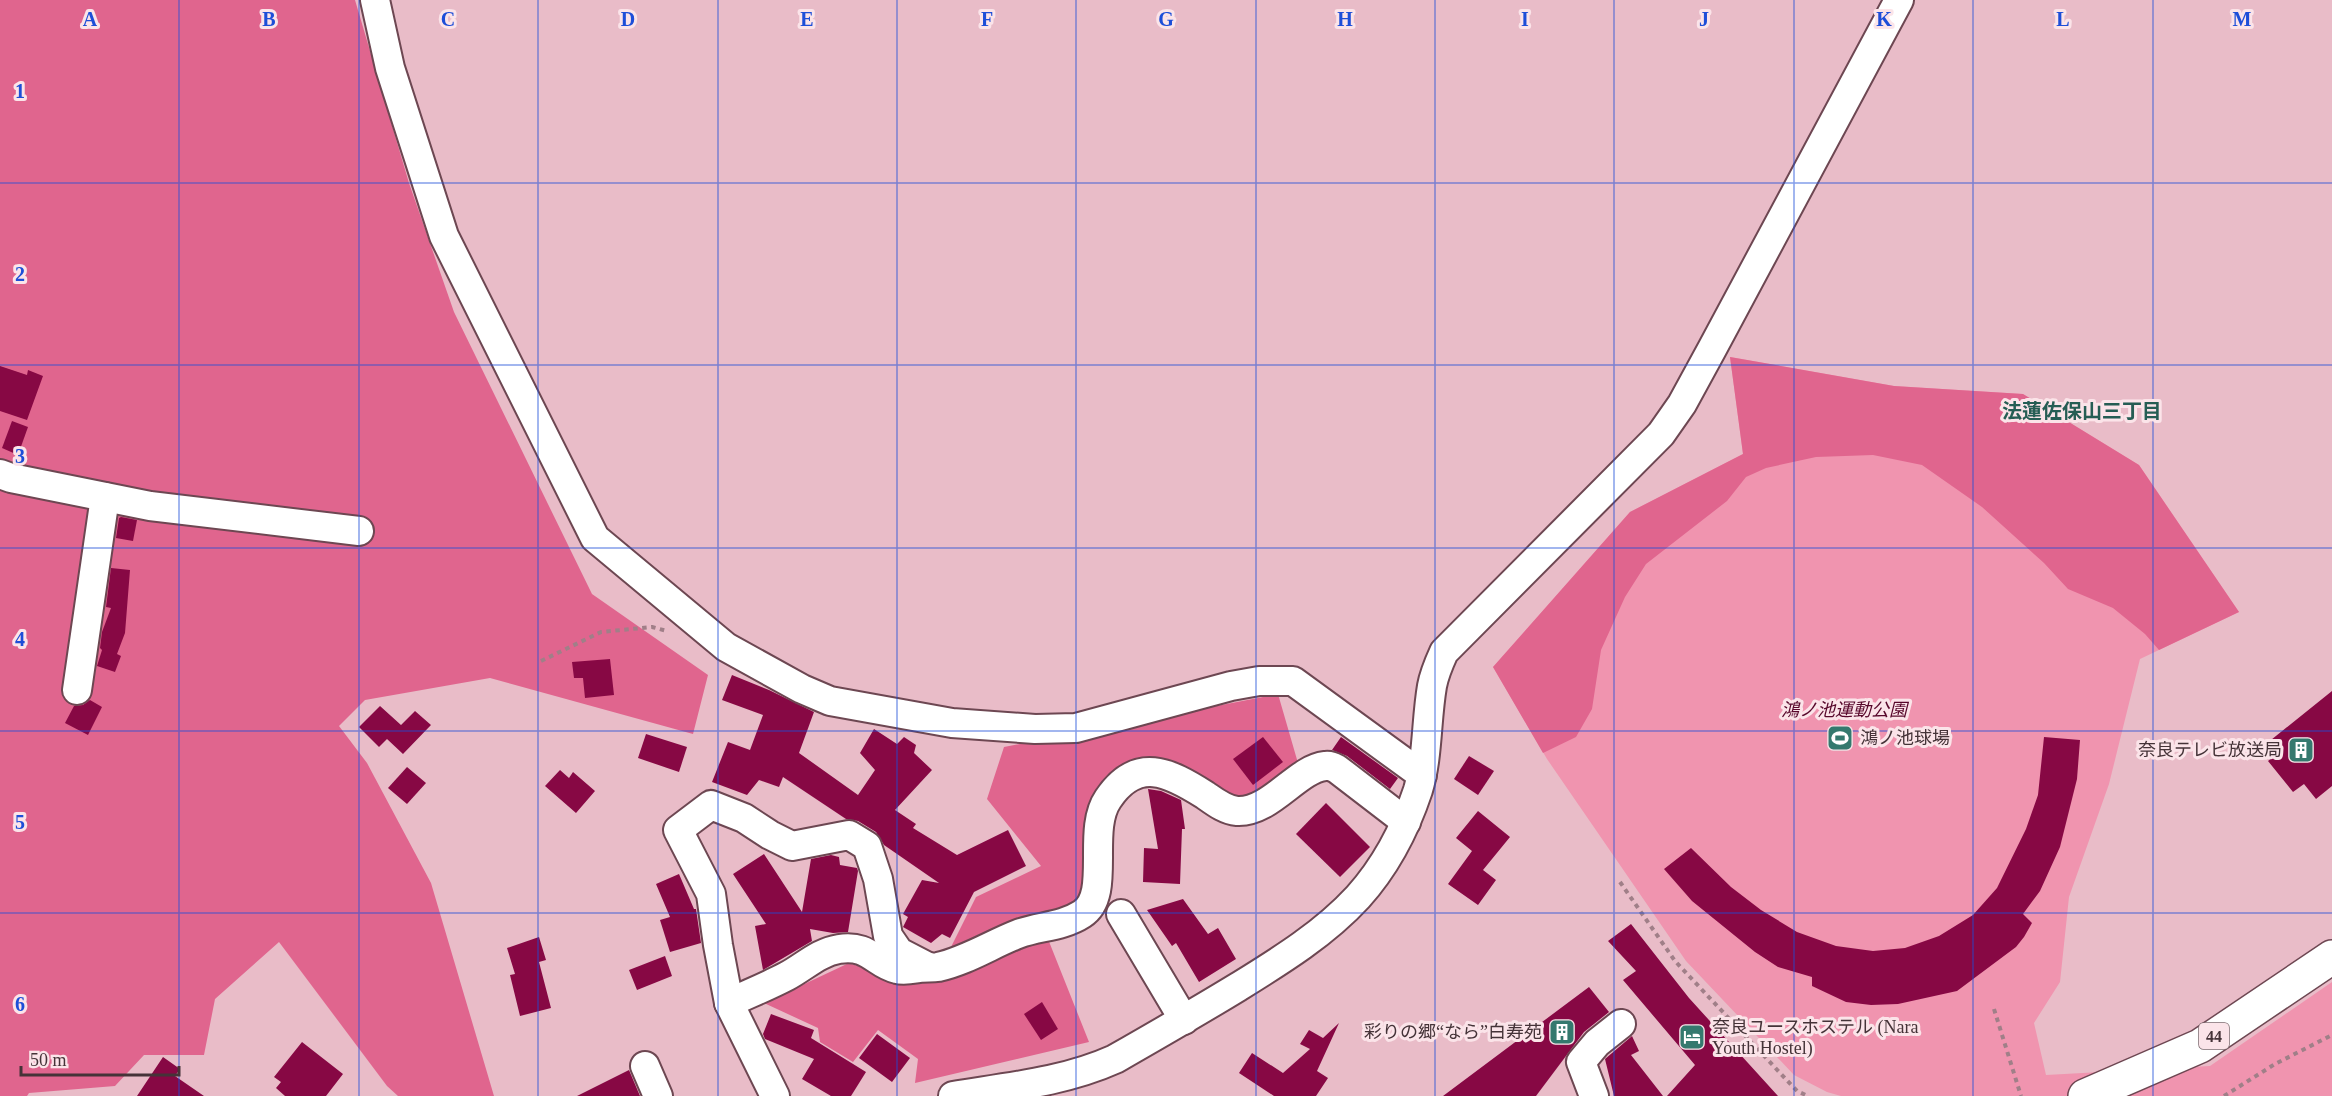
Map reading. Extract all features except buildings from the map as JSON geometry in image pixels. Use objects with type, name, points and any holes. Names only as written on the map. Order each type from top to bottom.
[{"type":"main road","name":"44","points":[[2085,1096],[2199,1046],[2332,957]]},
{"type":"street","points":[[375,0],[390,68],[444,236],[595,538],[726,647],[802,689],[830,701],[952,723],[1035,729],[1076,728],[1231,686],[1259,681],[1293,681],[1422,775]]},
{"type":"street","points":[[953,1096],[998,1092],[1053,1080],[1092,1069],[1115,1059],[1184,1020],[1314,937],[1337,917],[1373,878],[1406,822],[1422,775],[1432,685],[1444,652],[1661,434],[1682,404],[1899,0]]},
{"type":"street","points":[[0,474],[150,506],[359,531]]},
{"type":"street","points":[[76,690],[105,497]]},
{"type":"street","points":[[729,1003],[788,975],[821,955],[839,949],[855,948],[897,969],[938,967],[1018,934],[1065,923],[1084,913],[1095,898],[1098,827],[1106,802],[1122,781],[1145,771],[1157,771],[1171,776],[1228,810],[1239,811],[1251,809],[1272,798],[1323,765],[1330,766],[1406,822]]},
{"type":"street","points":[[775,1096],[729,1003],[711,894],[678,830],[711,805],[744,818],[792,846],[849,835],[867,846],[878,879],[888,936],[899,952],[928,967]]},
{"type":"street","points":[[1121,915],[1184,1020]]},
{"type":"street","points":[[1594,1096],[1581,1062],[1597,1043],[1621,1024]]},
{"type":"street","points":[[645,1066],[658,1096]]},
{"type":"path","points":[[541,661],[601,632],[652,627],[673,633]]},
{"type":"path","points":[[1620,882],[1675,961],[1797,1091],[1808,1096]]},
{"type":"path","points":[[1994,1009],[2021,1096]]},
{"type":"path","points":[[2224,1096],[2275,1064],[2332,1035]]},
{"type":"green space","name":"鴻ノ池運動公園","points":[[1730,357],[1894,386],[2023,394],[2139,465],[2239,612],[2140,659],[2109,784],[2069,897],[2060,982],[2034,1023],[2046,1075],[2210,1066],[2332,982],[2332,1096],[1841,1096],[1827,1092],[1794,1075],[1686,961],[1547,759],[1493,667],[1630,512],[1743,454]]},
{"type":"shaded area","points":[[0,0],[355,0],[409,183],[454,312],[592,594],[708,675],[693,734],[490,678],[365,700],[339,726],[367,763],[431,883],[494,1096],[398,1096],[387,1086],[279,942],[215,999],[204,1055],[144,1055],[115,1086],[29,1093],[27,1096],[0,1096]]},
{"type":"shaded area","points":[[1730,357],[1894,386],[2023,394],[2139,465],[2239,612],[2159,650],[2145,634],[2113,608],[2068,589],[2044,563],[1982,507],[1922,465],[1873,455],[1816,457],[1766,468],[1746,477],[1727,501],[1646,564],[1625,597],[1601,650],[1592,709],[1576,737],[1543,753],[1493,667],[1630,512],[1743,454]]},
{"type":"shaded area","points":[[1278,694],[1300,770],[1245,800],[1175,767],[1110,781],[1086,895],[1081,907],[947,955],[976,897],[1041,866],[987,799],[1004,747]]},
{"type":"shaded area","points":[[1048,939],[1089,1042],[915,1083],[918,1059],[878,1030],[853,1062],[820,1042],[818,1028],[764,1003],[849,963],[890,977],[1017,943]]},
{"type":"place","name":"鴻ノ池球場","points":[[1840,738]]},
{"type":"place","name":"奈良テレビ放送局","points":[[2301,750]]},
{"type":"place","name":"彩りの郷“なら”白寿苑","points":[[1562,1032]]},
{"type":"place","name":"奈良ユースホステル (Nara Youth Hostel)","points":[[1692,1037]]},
{"type":"district","name":"法蓮佐保山三丁目","points":[[2082,411]]}]
